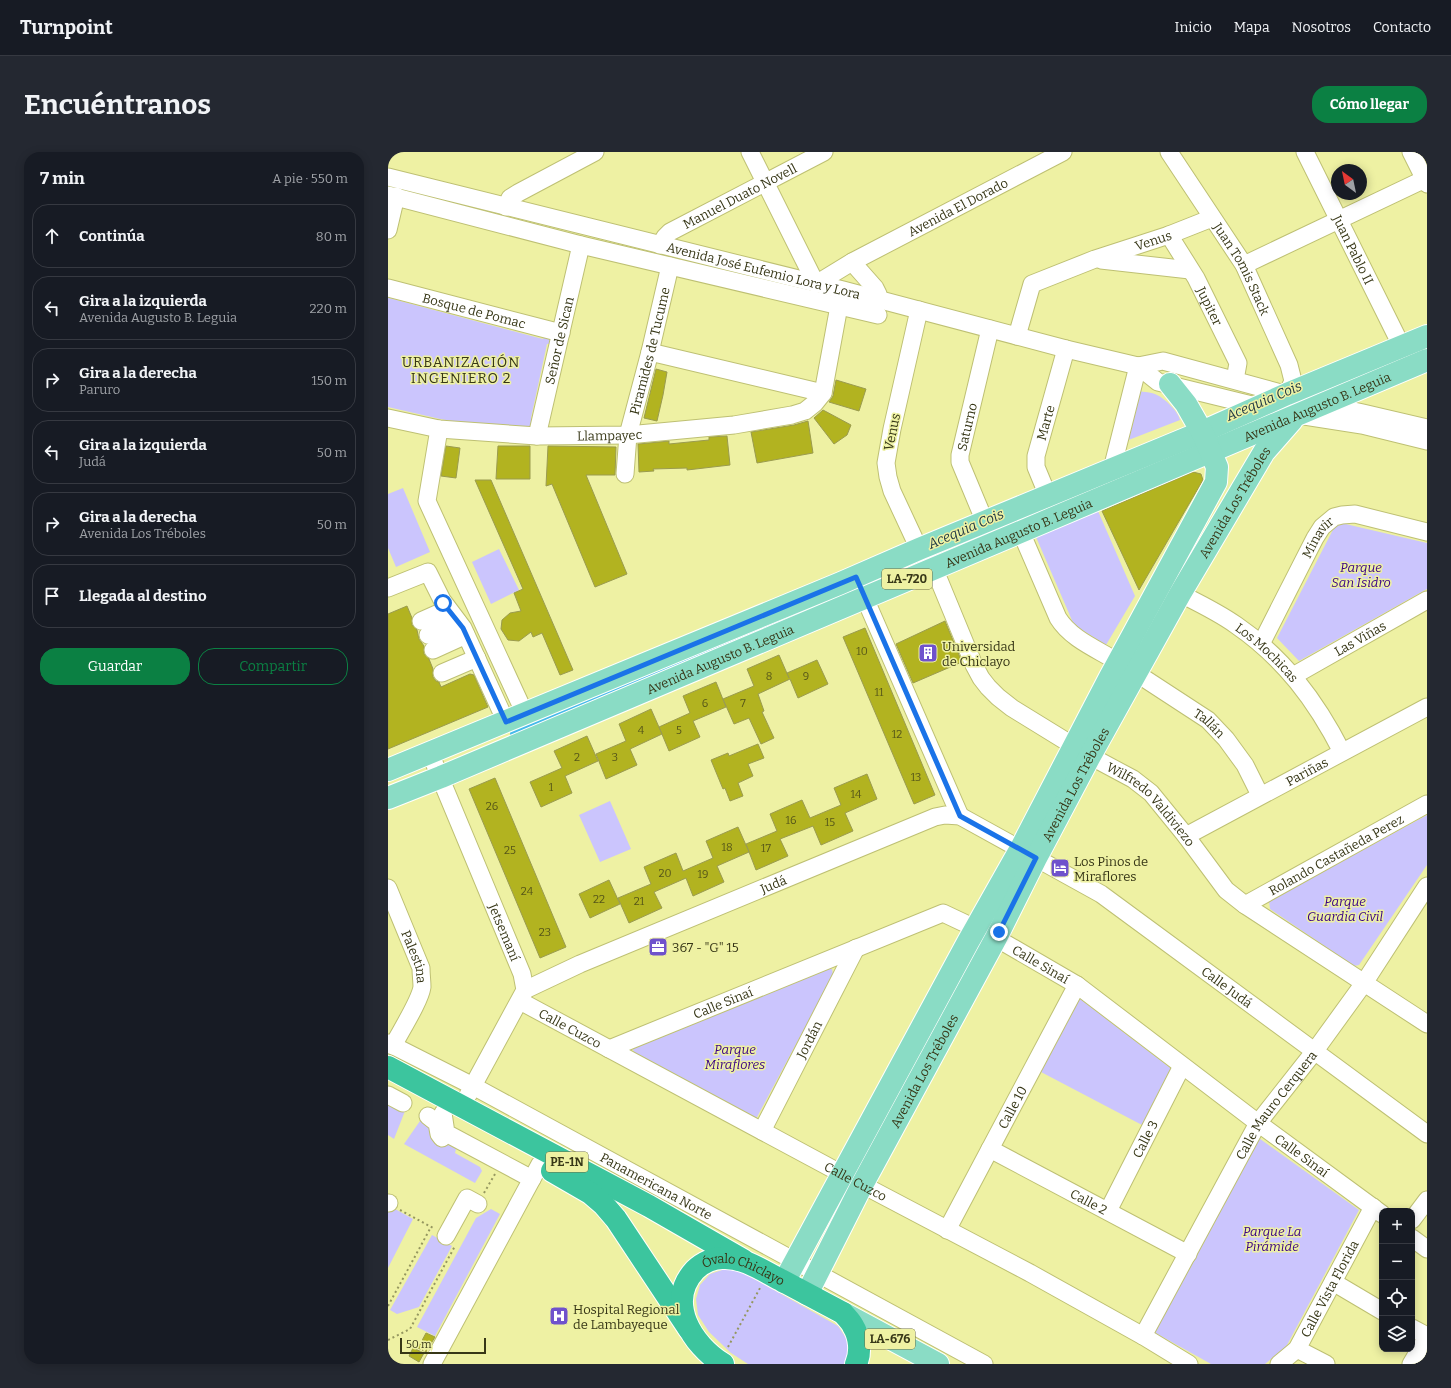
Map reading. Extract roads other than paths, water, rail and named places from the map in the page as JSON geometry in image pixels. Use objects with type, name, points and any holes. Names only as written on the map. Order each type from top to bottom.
[{"type":"highway","name":"Panamericana Norte","points":[[388,1067],[444,1112],[536,1171],[590,1193],[604,1205],[616,1219],[693,1335],[704,1364]]},
{"type":"highway","name":"Panamericana Norte","points":[[388,1084],[444,1112],[649,1206],[743,1260]]},
{"type":"highway","name":"Óvalo Chiclayo","points":[[693,1335],[682,1309],[682,1291],[687,1278],[698,1266],[712,1259],[724,1258],[743,1260],[843,1313],[854,1326],[859,1342],[858,1359],[856,1364]]},
{"type":"highway","name":"PE-1N","points":[[693,1335],[725,1356]]},
{"type":"main road","name":"Avenida Augusto B. Leguia","points":[[390,765],[430,753],[516,718],[860,587],[934,567],[1021,532],[1206,442],[1259,406],[1427,336]]},
{"type":"main road","name":"Avenida Augusto B. Leguia","points":[[388,798],[515,745],[860,587],[920,549],[1112,469],[1297,414],[1427,360]]},
{"type":"main road","name":"Avenida Los Tréboles","points":[[784,1282],[976,930],[1028,854],[1082,751],[1118,662],[1216,482],[1217,467],[1206,442],[1186,404],[1170,384]]},
{"type":"main road","name":"Avenida Los Tréboles","points":[[1082,751],[1136,673],[1180,594],[1264,452],[1297,414]]},
{"type":"main road","points":[[515,745],[516,718]]},
{"type":"main road","name":"Avenida Los Tréboles","points":[[808,1294],[862,1185],[996,938],[1028,854]]},
{"type":"main road","name":"LA-676","points":[[843,1313],[938,1364]]},
{"type":"street","points":[[506,207],[510,198],[518,193],[595,152]]},
{"type":"street","points":[[750,152],[816,284]]},
{"type":"street","name":"Manuel Duato Novell","points":[[660,245],[670,232],[824,152]]},
{"type":"street","name":"Avenida El Dorado","points":[[816,284],[852,262],[1063,152]]},
{"type":"street","name":"Juan Tomis Stack","points":[[1169,152],[1244,265],[1289,365],[1293,381],[1287,394]]},
{"type":"street","name":"Juan Pablo II","points":[[1305,152],[1402,347]]},
{"type":"street","points":[[1244,265],[1426,181],[1411,152]]},
{"type":"street","name":"Avenida José Eufemio Lora y Lora","points":[[388,177],[816,284],[878,307],[919,310],[1066,349],[1138,366],[1163,361],[1321,404],[1363,412],[1427,428]]},
{"type":"street","points":[[388,230],[392,196],[581,245],[839,306],[878,307],[878,294],[875,288],[852,262]]},
{"type":"street","name":"Venus","points":[[1017,336],[1032,284],[1095,259],[1169,235],[1212,218]]},
{"type":"street","name":"Jupiter","points":[[1169,235],[1190,270],[1238,363],[1235,380]]},
{"type":"street","name":"Señor de Sican","points":[[537,436],[581,245]]},
{"type":"street","points":[[1095,259],[1190,270]]},
{"type":"street","name":"Piramides de Tucume","points":[[625,474],[628,435],[650,352],[670,266]]},
{"type":"street","name":"Bosque de Pomac","points":[[388,288],[560,333]]},
{"type":"street","points":[[650,352],[823,393],[839,306]]},
{"type":"street","name":"Venus","points":[[919,310],[892,429],[886,463],[892,491],[920,549]]},
{"type":"street","name":"Saturno","points":[[985,522],[960,462],[960,455],[990,329]]},
{"type":"street","name":"Marte","points":[[1048,496],[1036,467],[1036,456],[1066,349]]},
{"type":"street","points":[[1112,469],[1138,366]]},
{"type":"street","name":"Avenida José Eufemio Lora y Lora","points":[[1138,366],[1158,382],[1259,406],[1362,425],[1427,441]]},
{"type":"street","name":"Llampayec","points":[[388,418],[438,429],[537,436],[628,435],[734,425],[792,416],[805,411],[815,403],[823,393]]},
{"type":"street","points":[[438,429],[428,501],[516,718]]},
{"type":"street","name":"Minavir","points":[[1261,644],[1315,538],[1322,527],[1334,517],[1355,514],[1427,532]]},
{"type":"street","points":[[1021,532],[1058,618],[1063,626],[1070,634],[1118,662]]},
{"type":"street","name":"Wilfredo Valdiviezo","points":[[920,549],[934,567],[974,665],[981,678],[998,697],[1012,708],[1082,751],[1133,779],[1151,793],[1186,836],[1226,890],[1246,906],[1427,1024]]},
{"type":"street","points":[[388,588],[428,572],[516,718]]},
{"type":"street","name":"Los Mochicas","points":[[1161,584],[1209,608],[1261,644],[1293,676],[1320,712],[1342,752]]},
{"type":"street","points":[[860,587],[960,816]]},
{"type":"street","name":"Las Viñas","points":[[1293,676],[1427,600]]},
{"type":"street","points":[[430,642],[461,629]]},
{"type":"street","points":[[430,642],[461,629]]},
{"type":"street","points":[[430,642],[461,629]]},
{"type":"street","name":"Tallán","points":[[1136,673],[1208,720],[1226,739],[1245,765],[1260,795]]},
{"type":"street","name":"Pariñas","points":[[1186,836],[1260,795],[1427,707]]},
{"type":"street","name":"Jetsemaní","points":[[430,753],[522,974],[523,996]]},
{"type":"street","name":"Rolando Castañeda Perez","points":[[1246,906],[1427,804]]},
{"type":"street","name":"Judá","points":[[523,996],[580,964],[935,817],[945,815],[960,816],[1028,854]]},
{"type":"street","name":"Calle Judá","points":[[1028,854],[1101,894],[1427,1134]]},
{"type":"street","name":"Calle Mauro Cerquera","points":[[1143,1336],[1258,1123],[1314,1052],[1364,983],[1427,886]]},
{"type":"street","name":"Palestina","points":[[388,888],[421,968],[422,979],[422,989],[416,1003],[390,1044]]},
{"type":"street","name":"Calle Sinaí","points":[[609,1049],[943,913],[976,930],[996,938],[1077,985],[1182,1066],[1378,1211]]},
{"type":"street","name":"Jordán","points":[[762,1131],[856,948]]},
{"type":"street","name":"Calle 10","points":[[947,1230],[1077,985]]},
{"type":"street","points":[[496,1171],[462,1151],[463,1149],[443,1139],[439,1134],[437,1123],[444,1112],[473,1086],[523,996]]},
{"type":"street","name":"Calle Cuzco","points":[[523,996],[609,1049],[1143,1336],[1189,1364]]},
{"type":"street","name":"Panamericana Norte","points":[[390,1044],[473,1086],[984,1364]]},
{"type":"street","name":"Calle 3","points":[[1108,1211],[1182,1066]]},
{"type":"street","points":[[388,1095],[403,1103]]},
{"type":"street","name":"Calle 2","points":[[990,1149],[1188,1254]]},
{"type":"street","points":[[432,1364],[536,1171]]},
{"type":"street","points":[[446,1236],[467,1198],[481,1199]]},
{"type":"street","points":[[1415,1216],[1427,1200]]},
{"type":"street","name":"Calle Vista Florida","points":[[1279,1364],[1297,1349],[1333,1282],[1378,1211]]},
{"type":"street","points":[[1415,1240],[1427,1249]]},
{"type":"street","points":[[1333,1282],[1379,1308]]},
{"type":"street","points":[[1411,1364],[1427,1337],[1415,1330]]},
{"type":"street","points":[[1297,1349],[1326,1364]]},
{"type":"waterway","name":"Acequia Cois","points":[[1223,434],[1278,411]]},
{"type":"waterway","name":"Acequia Cois","points":[[516,733],[832,600]]},
{"type":"place","name":"Universidad de Chiclayo","points":[[928,653]]},
{"type":"place","name":"Los Pinos de Miraflores","points":[[1060,868]]},
{"type":"place","name":"367 - \"G\" 15","points":[[658,947]]},
{"type":"place","name":"Hospital Regional de Lambayeque","points":[[559,1316]]},
{"type":"district","name":"URBANIZACIÓN INGENIERO 2","points":[[461,370]]},
{"type":"park label","name":"Parque San Isidro","points":[[1361,574]]},
{"type":"park label","name":"Parque Guardia Civil","points":[[1345,908]]},
{"type":"park label","name":"Parque Miraflores","points":[[735,1056]]},
{"type":"park label","name":"Parque La Pirámide","points":[[1272,1238]]}]
